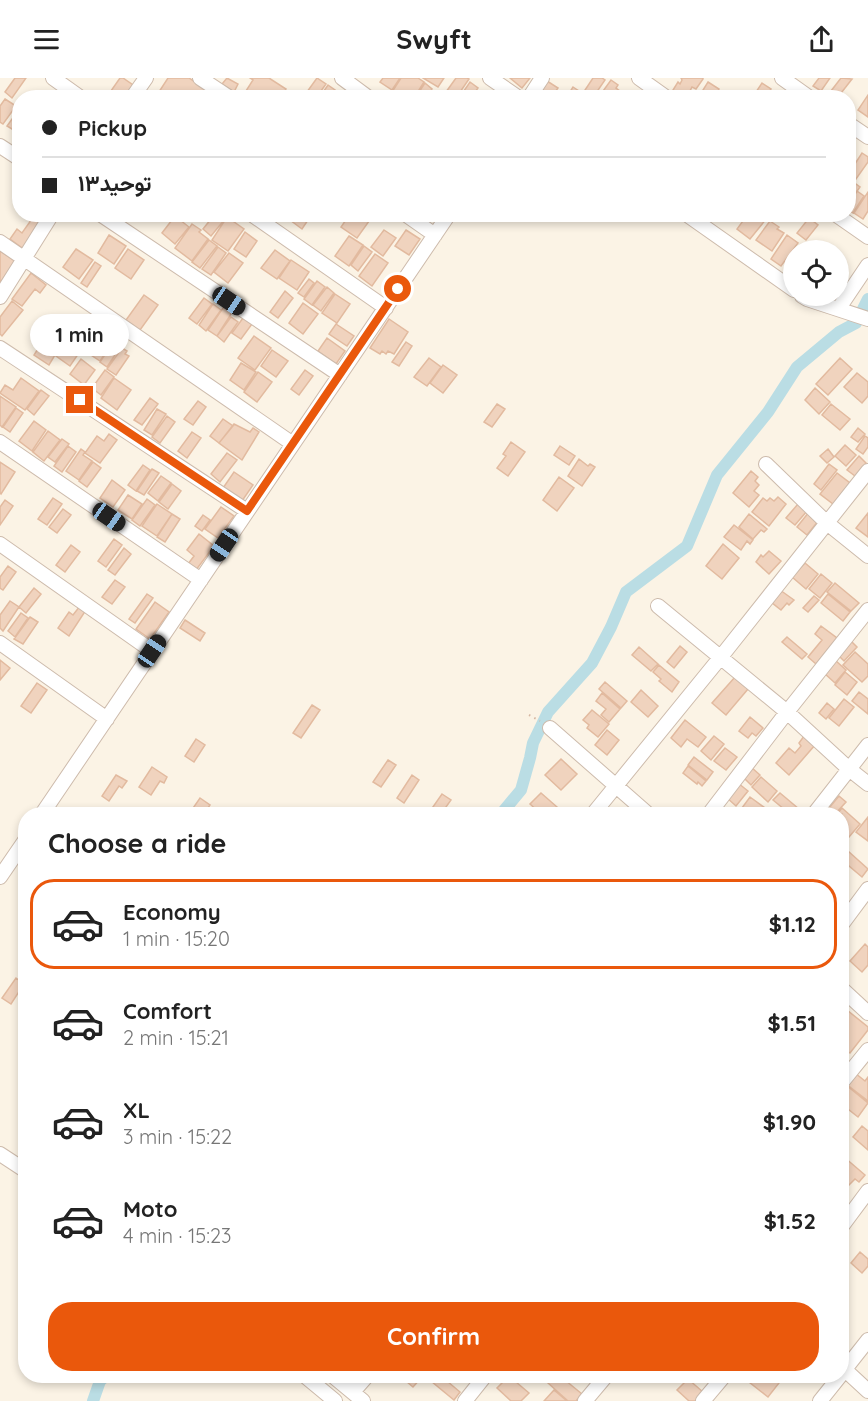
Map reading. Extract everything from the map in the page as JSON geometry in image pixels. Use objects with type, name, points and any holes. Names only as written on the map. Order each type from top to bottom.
[{"type":"street","points":[[53,78],[70,90]]},
{"type":"street","points":[[200,78],[218,90]]},
{"type":"street","points":[[342,78],[358,90]]},
{"type":"street","points":[[490,78],[507,90]]},
{"type":"street","points":[[639,78],[656,90]]},
{"type":"street","points":[[782,78],[799,90]]},
{"type":"street","points":[[0,297],[47,222]]},
{"type":"street","points":[[112,222],[340,375]]},
{"type":"street","points":[[262,222],[386,308]]},
{"type":"street","points":[[416,222],[435,235]]},
{"type":"street","points":[[47,807],[444,222]]},
{"type":"street","points":[[697,222],[783,282]]},
{"type":"street","points":[[846,222],[868,237]]},
{"type":"street","points":[[0,242],[293,444]]},
{"type":"street","points":[[839,308],[868,266]]},
{"type":"street","points":[[832,306],[868,318]]},
{"type":"street","points":[[0,348],[247,511]]},
{"type":"street","points":[[0,442],[201,580]]},
{"type":"street","points":[[766,464],[827,523],[868,556]]},
{"type":"street","points":[[598,807],[868,471]]},
{"type":"street","points":[[0,544],[152,651]]},
{"type":"street","points":[[658,606],[787,712],[868,784]]},
{"type":"street","points":[[714,807],[868,610]]},
{"type":"street","points":[[0,643],[107,719]]},
{"type":"street","points":[[550,728],[640,807]]},
{"type":"street","points":[[819,807],[868,745]]},
{"type":"street","points":[[0,877],[5,859],[18,847]]},
{"type":"street","points":[[849,915],[868,889]]},
{"type":"street","points":[[849,995],[868,1013]]},
{"type":"street","points":[[849,1073],[868,1050]]},
{"type":"street","points":[[0,1154],[18,1166]]},
{"type":"street","points":[[849,1217],[868,1191]]},
{"type":"street","points":[[849,1363],[868,1340]]},
{"type":"street","points":[[849,1376],[868,1391]]},
{"type":"street","points":[[313,1383],[335,1401]]},
{"type":"street","points":[[341,1383],[358,1397],[364,1383]]},
{"type":"street","points":[[465,1401],[480,1383]]},
{"type":"street","points":[[585,1401],[600,1383]]},
{"type":"street","points":[[703,1401],[718,1383]]},
{"type":"street","points":[[820,1401],[833,1383]]},
{"type":"building","points":[[15,78],[26,78],[18,90],[12,90],[12,98],[5,92]]},
{"type":"building","points":[[120,78],[136,87],[134,90],[112,90]]},
{"type":"building","points":[[168,78],[189,78],[207,90],[160,90]]},
{"type":"building","points":[[227,78],[238,84],[235,90],[231,90],[222,84]]},
{"type":"building","points":[[250,78],[269,78],[286,89],[247,90],[253,80]]},
{"type":"building","points":[[317,78],[326,84],[322,90],[308,90]]},
{"type":"building","points":[[383,78],[400,78],[392,90],[380,82]]},
{"type":"building","points":[[401,78],[418,78],[424,82],[419,90],[393,90]]},
{"type":"building","points":[[423,78],[444,78],[438,87]]},
{"type":"building","points":[[456,78],[469,79],[461,90],[447,90]]},
{"type":"building","points":[[510,78],[530,78],[522,88]]},
{"type":"building","points":[[593,78],[605,80],[598,90],[585,90]]},
{"type":"building","points":[[681,78],[703,78],[696,89],[692,87],[690,90],[673,90],[682,80]]},
{"type":"building","points":[[819,78],[830,78],[822,90],[813,86]]},
{"type":"building","points":[[841,78],[852,79],[843,90],[832,90]]},
{"type":"building","points":[[611,80],[618,85],[616,88],[619,90],[604,90]]},
{"type":"building","points":[[547,81],[558,88],[557,90],[542,90]]},
{"type":"building","points":[[470,82],[478,88],[477,90],[464,90]]},
{"type":"building","points":[[708,82],[719,89],[718,90],[703,90]]},
{"type":"building","points":[[425,83],[432,89],[431,90],[420,90]]},
{"type":"building","points":[[762,83],[771,89],[770,90],[757,90]]},
{"type":"building","points":[[328,85],[335,90],[325,90]]},
{"type":"building","points":[[868,95],[868,117],[858,110]]},
{"type":"building","points":[[5,99],[12,103],[12,112],[3,124],[0,122],[0,106]]},
{"type":"building","points":[[12,119],[12,129],[7,126]]},
{"type":"building","points":[[862,153],[868,157],[868,162],[856,179],[856,162]]},
{"type":"building","points":[[856,192],[864,196],[856,208]]},
{"type":"building","points":[[868,192],[868,211],[863,219],[856,214],[856,210]]},
{"type":"building","points":[[30,222],[44,223],[25,250],[10,239],[17,229],[22,233]]},
{"type":"building","points":[[170,222],[183,222],[189,227],[175,244],[162,233]]},
{"type":"building","points":[[209,222],[223,222],[211,236],[203,229]]},
{"type":"building","points":[[224,222],[234,222],[244,229],[228,251],[212,240]]},
{"type":"building","points":[[293,222],[307,222],[302,229]]},
{"type":"building","points":[[344,222],[368,222],[357,238],[341,227]]},
{"type":"building","points":[[742,222],[764,222],[750,239],[737,229]]},
{"type":"building","points":[[769,222],[779,227],[777,229],[784,233],[772,251],[756,240]]},
{"type":"building","points":[[806,222],[814,222],[818,225],[806,240],[797,233]]},
{"type":"building","points":[[192,224],[208,239],[192,261],[175,248]]},
{"type":"building","points":[[384,230],[396,238],[383,256],[371,247]]},
{"type":"building","points":[[406,230],[420,239],[409,255],[395,246]]},
{"type":"building","points":[[245,232],[257,241],[246,257],[234,249]]},
{"type":"building","points":[[109,235],[126,246],[114,264],[98,253]]},
{"type":"building","points":[[787,235],[794,240],[784,240]]},
{"type":"building","points":[[349,236],[363,245],[349,266],[335,256]]},
{"type":"building","points":[[209,240],[217,246],[200,268],[192,262]]},
{"type":"building","points":[[783,241],[783,263],[781,266],[771,259]]},
{"type":"building","points":[[364,246],[372,252],[358,271],[351,265]]},
{"type":"building","points":[[218,247],[226,253],[211,275],[202,269]]},
{"type":"building","points":[[76,249],[93,260],[79,279],[63,267]]},
{"type":"building","points":[[128,249],[144,260],[131,279],[115,268]]},
{"type":"building","points":[[275,250],[290,261],[277,279],[261,268]]},
{"type":"building","points":[[0,251],[15,261],[0,283]]},
{"type":"building","points":[[229,253],[243,263],[228,283],[214,272]]},
{"type":"building","points":[[375,254],[388,263],[372,286],[359,276]]},
{"type":"building","points":[[291,260],[309,272],[297,290],[279,278]]},
{"type":"building","points":[[95,262],[101,266],[87,287],[81,283]]},
{"type":"building","points":[[31,273],[46,285],[40,293],[35,289],[22,306],[12,299]]},
{"type":"building","points":[[309,279],[314,283],[304,297],[298,293]]},
{"type":"building","points":[[317,281],[325,287],[312,305],[304,299]]},
{"type":"building","points":[[327,287],[334,293],[321,311],[313,305]]},
{"type":"building","points":[[285,291],[293,298],[278,318],[270,312]]},
{"type":"building","points":[[335,294],[350,304],[337,323],[322,313]]},
{"type":"building","points":[[144,295],[158,305],[140,330],[126,320]]},
{"type":"building","points":[[204,298],[212,304],[197,324],[189,318]]},
{"type":"building","points":[[12,301],[23,310],[2,336],[0,317]]},
{"type":"building","points":[[303,303],[318,314],[303,334],[289,323]]},
{"type":"building","points":[[213,304],[221,310],[206,331],[199,325]]},
{"type":"building","points":[[225,305],[233,311],[217,336],[208,330]]},
{"type":"building","points":[[231,317],[238,322],[224,342],[217,336]]},
{"type":"building","points":[[243,318],[252,324],[241,339],[232,333]]},
{"type":"building","points":[[389,319],[408,332],[394,354],[388,351],[386,354],[382,351],[380,354],[370,348]]},
{"type":"building","points":[[336,324],[354,336],[347,346],[329,334]]},
{"type":"building","points":[[96,330],[104,335],[91,354],[83,350]]},
{"type":"building","points":[[49,331],[64,340],[49,365],[34,355]]},
{"type":"building","points":[[104,336],[113,342],[100,361],[91,355]]},
{"type":"building","points":[[254,336],[271,348],[255,370],[238,358]]},
{"type":"building","points":[[327,338],[345,351],[336,364],[318,351]]},
{"type":"building","points":[[66,340],[81,350],[70,366],[56,356]]},
{"type":"building","points":[[114,341],[121,346],[107,367],[100,362]]},
{"type":"building","points":[[406,342],[412,346],[399,366],[392,362]]},
{"type":"building","points":[[122,348],[129,356],[116,375],[107,369]]},
{"type":"building","points":[[272,350],[288,361],[276,377],[261,366]]},
{"type":"building","points":[[429,358],[441,367],[427,386],[414,377]]},
{"type":"building","points":[[840,358],[852,369],[828,395],[816,384]]},
{"type":"building","points":[[81,359],[95,370],[84,385],[70,374]]},
{"type":"building","points":[[241,363],[256,372],[244,390],[230,380]]},
{"type":"building","points":[[443,365],[457,375],[443,393],[430,383]]},
{"type":"building","points":[[105,370],[114,377],[101,395],[92,388]]},
{"type":"building","points":[[305,370],[313,376],[299,395],[291,389]]},
{"type":"building","points":[[258,372],[272,382],[257,402],[244,392]]},
{"type":"building","points":[[857,373],[868,382],[868,396],[862,403],[844,387]]},
{"type":"building","points":[[21,378],[39,391],[25,410],[0,393],[5,385],[13,390]]},
{"type":"building","points":[[114,378],[131,390],[117,410],[101,398]]},
{"type":"building","points":[[815,388],[830,402],[819,414],[805,400]]},
{"type":"building","points":[[41,390],[49,396],[34,415],[27,409]]},
{"type":"building","points":[[0,396],[16,407],[2,427],[0,425]]},
{"type":"building","points":[[150,398],[158,404],[142,425],[134,420]]},
{"type":"building","points":[[198,401],[206,407],[193,425],[184,419]]},
{"type":"building","points":[[497,404],[505,409],[492,427],[484,422]]},
{"type":"building","points":[[831,404],[850,419],[840,430],[822,415]]},
{"type":"building","points":[[16,408],[23,413],[10,432],[3,427]]},
{"type":"building","points":[[157,409],[166,414],[152,435],[144,430]]},
{"type":"building","points":[[167,416],[175,422],[160,443],[152,437]]},
{"type":"building","points":[[223,419],[233,426],[219,443],[210,436]]},
{"type":"building","points":[[34,421],[46,430],[32,451],[19,441]]},
{"type":"building","points":[[234,424],[250,432],[253,428],[259,432],[242,460],[219,443]]},
{"type":"building","points":[[858,428],[865,434],[858,442],[851,437]]},
{"type":"building","points":[[48,431],[60,440],[44,461],[33,452]]},
{"type":"building","points":[[192,432],[201,438],[187,458],[178,451]]},
{"type":"building","points":[[109,434],[117,440],[100,463],[85,453],[97,436],[104,441]]},
{"type":"building","points":[[865,436],[868,438],[868,447],[863,454],[856,449]]},
{"type":"building","points":[[62,439],[69,444],[55,462],[48,457]]},
{"type":"building","points":[[511,442],[525,452],[508,476],[497,468],[506,456],[503,454]]},
{"type":"building","points":[[845,445],[856,455],[846,466],[835,456]]},
{"type":"building","points":[[68,446],[76,452],[62,472],[54,466]]},
{"type":"building","points":[[560,446],[575,456],[569,465],[554,455]]},
{"type":"building","points":[[81,449],[85,452],[83,455],[92,461],[79,480],[66,471]]},
{"type":"building","points":[[828,449],[834,457],[827,463],[820,456]]},
{"type":"building","points":[[227,453],[237,460],[220,482],[211,474]]},
{"type":"building","points":[[859,456],[866,463],[855,476],[847,470]]},
{"type":"building","points":[[579,459],[588,466],[590,464],[595,467],[582,486],[568,476]]},
{"type":"building","points":[[0,462],[15,472],[1,494],[0,493]]},
{"type":"building","points":[[93,462],[101,468],[87,487],[79,481]]},
{"type":"building","points":[[829,464],[837,470],[821,490],[814,484]]},
{"type":"building","points":[[143,465],[150,470],[136,491],[128,485]]},
{"type":"building","points":[[152,469],[159,473],[144,495],[137,491]]},
{"type":"building","points":[[751,471],[758,477],[755,481],[759,485],[754,491],[759,495],[749,507],[733,493]]},
{"type":"building","points":[[234,472],[253,485],[242,501],[223,488]]},
{"type":"building","points":[[837,473],[850,483],[833,504],[820,494]]},
{"type":"building","points":[[161,476],[171,483],[158,501],[148,493]]},
{"type":"building","points":[[559,477],[574,488],[557,511],[543,500]]},
{"type":"building","points":[[112,480],[125,490],[113,507],[100,498]]},
{"type":"building","points":[[172,484],[181,491],[168,509],[159,502]]},
{"type":"building","points":[[128,495],[142,504],[132,519],[118,510]]},
{"type":"building","points":[[778,497],[786,504],[769,526],[752,512],[763,498],[767,501],[770,498],[774,501]]},
{"type":"building","points":[[53,498],[62,504],[47,525],[38,519]]},
{"type":"building","points":[[147,499],[155,505],[140,526],[132,520]]},
{"type":"building","points":[[5,500],[13,506],[0,525],[0,507]]},
{"type":"building","points":[[157,504],[172,514],[157,536],[142,526]]},
{"type":"building","points":[[798,504],[807,511],[795,525],[786,518]]},
{"type":"building","points":[[221,507],[234,516],[218,538],[205,529]]},
{"type":"building","points":[[63,509],[71,515],[57,533],[49,527]]},
{"type":"building","points":[[809,512],[819,520],[807,535],[797,527]]},
{"type":"building","points":[[868,513],[868,537],[856,528]]},
{"type":"building","points":[[172,514],[180,519],[165,542],[157,537]]},
{"type":"building","points":[[749,514],[767,529],[764,532],[761,530],[753,539],[739,527]]},
{"type":"building","points":[[203,515],[210,520],[202,531],[195,526]]},
{"type":"building","points":[[734,525],[753,540],[750,544],[747,541],[741,550],[724,537]]},
{"type":"building","points":[[199,534],[214,546],[196,570],[188,564],[194,556],[187,550]]},
{"type":"building","points":[[114,539],[122,545],[106,567],[98,561]]},
{"type":"building","points":[[723,544],[739,558],[722,579],[706,566]]},
{"type":"building","points":[[71,545],[80,552],[65,572],[56,565]]},
{"type":"building","points":[[124,548],[131,554],[115,575],[108,570]]},
{"type":"building","points":[[769,551],[781,561],[769,574],[756,562],[761,555],[763,557]]},
{"type":"building","points":[[805,563],[818,574],[806,589],[792,577]]},
{"type":"building","points":[[8,566],[16,572],[3,590],[0,588],[0,577]]},
{"type":"building","points":[[821,574],[832,583],[820,598],[809,589]]},
{"type":"building","points":[[115,580],[125,587],[112,604],[102,597]]},
{"type":"building","points":[[835,583],[859,603],[851,611],[827,592]]},
{"type":"building","points":[[34,588],[41,594],[26,613],[19,607]]},
{"type":"building","points":[[780,590],[794,600],[789,605],[787,603],[781,610],[771,602]]},
{"type":"building","points":[[147,594],[153,598],[135,623],[129,619]]},
{"type":"building","points":[[828,594],[850,612],[843,621],[821,603]]},
{"type":"building","points":[[814,596],[819,600],[808,612],[803,608]]},
{"type":"building","points":[[10,601],[19,607],[3,631],[0,628],[0,615]]},
{"type":"building","points":[[155,602],[169,612],[150,639],[136,629]]},
{"type":"building","points":[[80,606],[86,610],[69,636],[58,628],[69,612],[73,615]]},
{"type":"building","points":[[21,613],[28,618],[15,637],[8,631]]},
{"type":"building","points":[[30,617],[38,622],[23,644],[14,639]]},
{"type":"building","points":[[185,620],[205,633],[200,641],[180,628]]},
{"type":"building","points":[[821,626],[837,638],[816,664],[808,657],[822,640],[815,634]]},
{"type":"building","points":[[787,637],[807,654],[802,659],[782,642]]},
{"type":"building","points":[[851,641],[857,647],[844,661],[838,655]]},
{"type":"building","points":[[680,646],[687,652],[674,668],[667,662]]},
{"type":"building","points":[[639,647],[658,664],[651,671],[632,655]]},
{"type":"building","points":[[855,652],[868,664],[868,676],[862,682],[843,665]]},
{"type":"building","points":[[0,660],[10,668],[0,680]]},
{"type":"building","points":[[835,660],[846,670],[835,683],[824,673]]},
{"type":"building","points":[[659,665],[679,682],[672,692],[659,681],[661,679],[653,672]]},
{"type":"building","points":[[845,672],[857,682],[847,695],[835,685]]},
{"type":"building","points":[[735,677],[748,689],[726,715],[712,703]]},
{"type":"building","points":[[605,682],[627,701],[621,708],[599,689]]},
{"type":"building","points":[[37,683],[47,690],[31,713],[21,706]]},
{"type":"building","points":[[641,690],[658,706],[648,717],[631,702]]},
{"type":"building","points":[[859,692],[868,699],[868,714],[852,701]]},
{"type":"building","points":[[602,693],[620,709],[609,722],[601,715],[606,709],[596,701]]},
{"type":"building","points":[[844,699],[854,707],[839,726],[829,718]]},
{"type":"building","points":[[827,703],[834,709],[826,719],[819,713]]},
{"type":"building","points":[[312,705],[320,710],[301,738],[293,733]]},
{"type":"building","points":[[592,710],[609,724],[598,737],[587,728],[589,725],[583,720]]},
{"type":"building","points":[[750,717],[763,728],[756,736],[752,733],[748,738],[739,731]]},
{"type":"building","points":[[685,720],[706,737],[698,747],[687,739],[681,747],[671,738]]},
{"type":"building","points":[[607,730],[619,740],[607,755],[595,745]]},
{"type":"building","points":[[714,736],[724,744],[711,760],[701,751]]},
{"type":"building","points":[[804,736],[815,745],[789,775],[776,763],[789,748],[795,753],[801,746],[799,743]]},
{"type":"building","points":[[196,739],[205,745],[194,762],[185,756]]},
{"type":"building","points":[[725,748],[737,757],[726,770],[714,761]]},
{"type":"building","points":[[694,757],[713,772],[707,780],[688,765]]},
{"type":"building","points":[[561,759],[577,774],[561,790],[545,775]]},
{"type":"building","points":[[388,760],[396,765],[381,787],[373,782]]},
{"type":"building","points":[[688,766],[706,781],[702,786],[683,773]]},
{"type":"building","points":[[152,767],[167,777],[164,783],[160,781],[151,795],[139,787]]},
{"type":"building","points":[[751,767],[760,775],[751,785],[742,776]]},
{"type":"building","points":[[116,775],[127,781],[122,788],[119,786],[109,801],[102,796]]},
{"type":"building","points":[[412,775],[419,780],[404,803],[397,798]]},
{"type":"building","points":[[761,777],[777,791],[768,802],[752,787]]},
{"type":"building","points":[[738,783],[748,791],[736,806],[726,797]]},
{"type":"building","points":[[541,793],[557,807],[533,807],[530,804]]},
{"type":"building","points":[[780,793],[797,807],[782,807],[773,800]]},
{"type":"building","points":[[442,794],[451,800],[446,807],[433,807]]},
{"type":"building","points":[[839,796],[846,802],[841,807],[830,807]]},
{"type":"building","points":[[750,797],[764,807],[743,807]]},
{"type":"building","points":[[200,798],[210,805],[209,807],[194,807]]},
{"type":"building","points":[[849,814],[860,824],[849,837]]},
{"type":"building","points":[[868,817],[868,841],[856,832]]},
{"type":"building","points":[[849,852],[868,869],[862,877],[849,866]]},
{"type":"building","points":[[865,944],[868,947],[868,965],[862,972],[850,961]]},
{"type":"building","points":[[16,978],[18,980],[18,993],[11,1004],[2,998]]},
{"type":"building","points":[[849,1012],[868,1027],[849,1052]]},
{"type":"building","points":[[855,1073],[865,1081],[868,1077],[868,1101],[849,1086],[849,1080]]},
{"type":"building","points":[[849,1087],[868,1103],[858,1117],[849,1110]]},
{"type":"building","points":[[862,1126],[868,1131],[868,1150],[853,1137]]},
{"type":"building","points":[[849,1161],[865,1175],[859,1182],[855,1179],[849,1185]]},
{"type":"building","points":[[860,1252],[868,1259],[868,1266],[862,1273],[851,1263]]},
{"type":"building","points":[[433,1383],[449,1383],[460,1392],[454,1400]]},
{"type":"building","points":[[502,1383],[517,1383],[529,1393],[521,1401],[511,1401],[497,1388]]},
{"type":"building","points":[[548,1383],[569,1383],[582,1394],[576,1401],[568,1401]]},
{"type":"building","points":[[684,1383],[693,1383],[703,1392],[695,1401],[689,1401],[677,1390]]},
{"type":"building","points":[[750,1383],[779,1383],[768,1397]]},
{"type":"building","points":[[554,1390],[567,1401],[544,1401]]},
{"type":"waterway","points":[[507,807],[521,790],[533,743],[548,712],[592,663],[626,592],[687,546],[717,475],[768,412],[797,367],[839,332],[856,323],[868,299]]},
{"type":"waterway","points":[[93,1401],[99,1383]]},
{"type":"route","points":[[80,400],[247,511],[398,289]]}]
